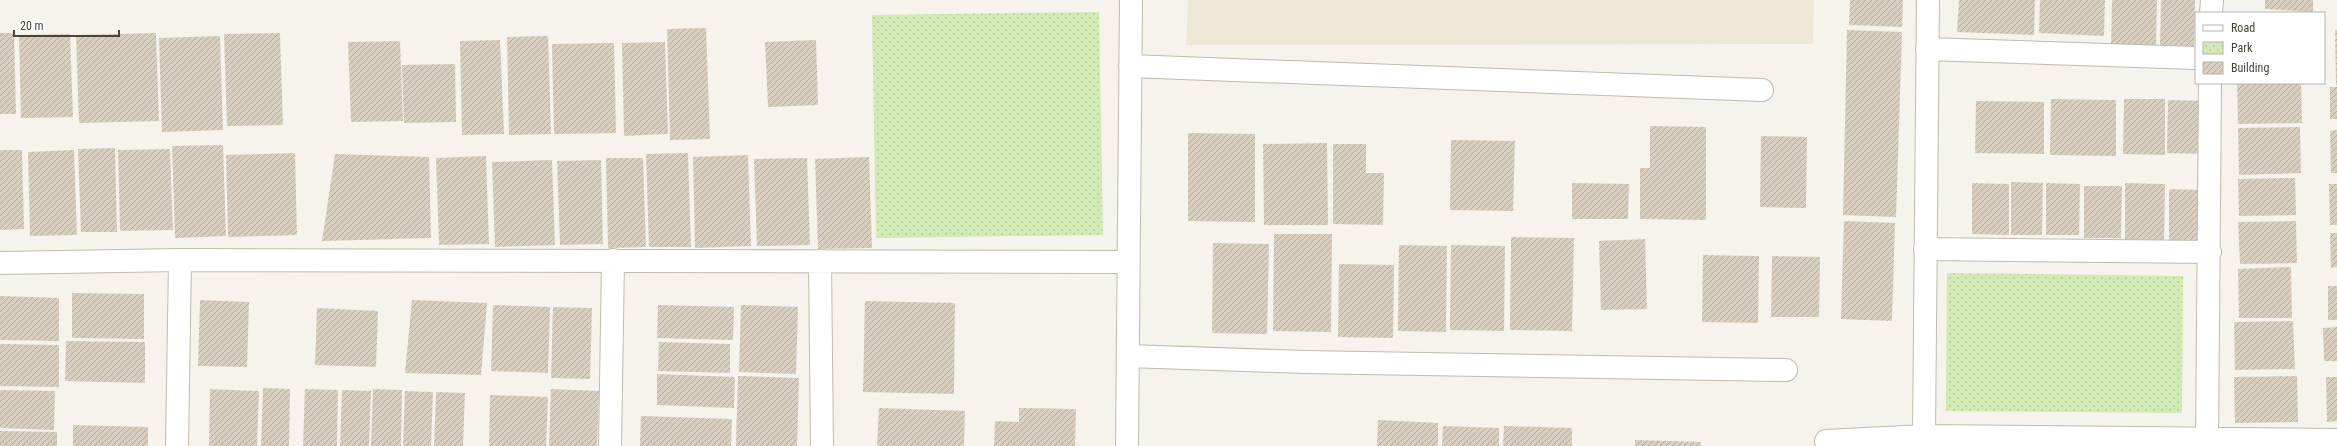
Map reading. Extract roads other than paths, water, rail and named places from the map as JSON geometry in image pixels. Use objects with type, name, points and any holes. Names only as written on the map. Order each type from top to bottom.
[{"type":"street","points":[[1127,446],[1131,0]]},
{"type":"street","points":[[1924,436],[1928,0]]},
{"type":"street","points":[[2211,12],[2212,0]]},
{"type":"street","points":[[1927,49],[2195,58]]},
{"type":"street","points":[[1130,66],[1762,90]]},
{"type":"street","points":[[2208,442],[2210,84]]},
{"type":"street","points":[[1925,249],[2210,252]]},
{"type":"street","points":[[0,263],[180,260],[1128,262]]},
{"type":"street","points":[[177,446],[180,260]]},
{"type":"street","points":[[610,446],[612,260]]},
{"type":"street","points":[[820,261],[822,446]]},
{"type":"street","points":[[1128,356],[1305,362],[1786,370]]},
{"type":"street","points":[[1826,441],[1924,436],[2208,442],[2337,440]]}]
